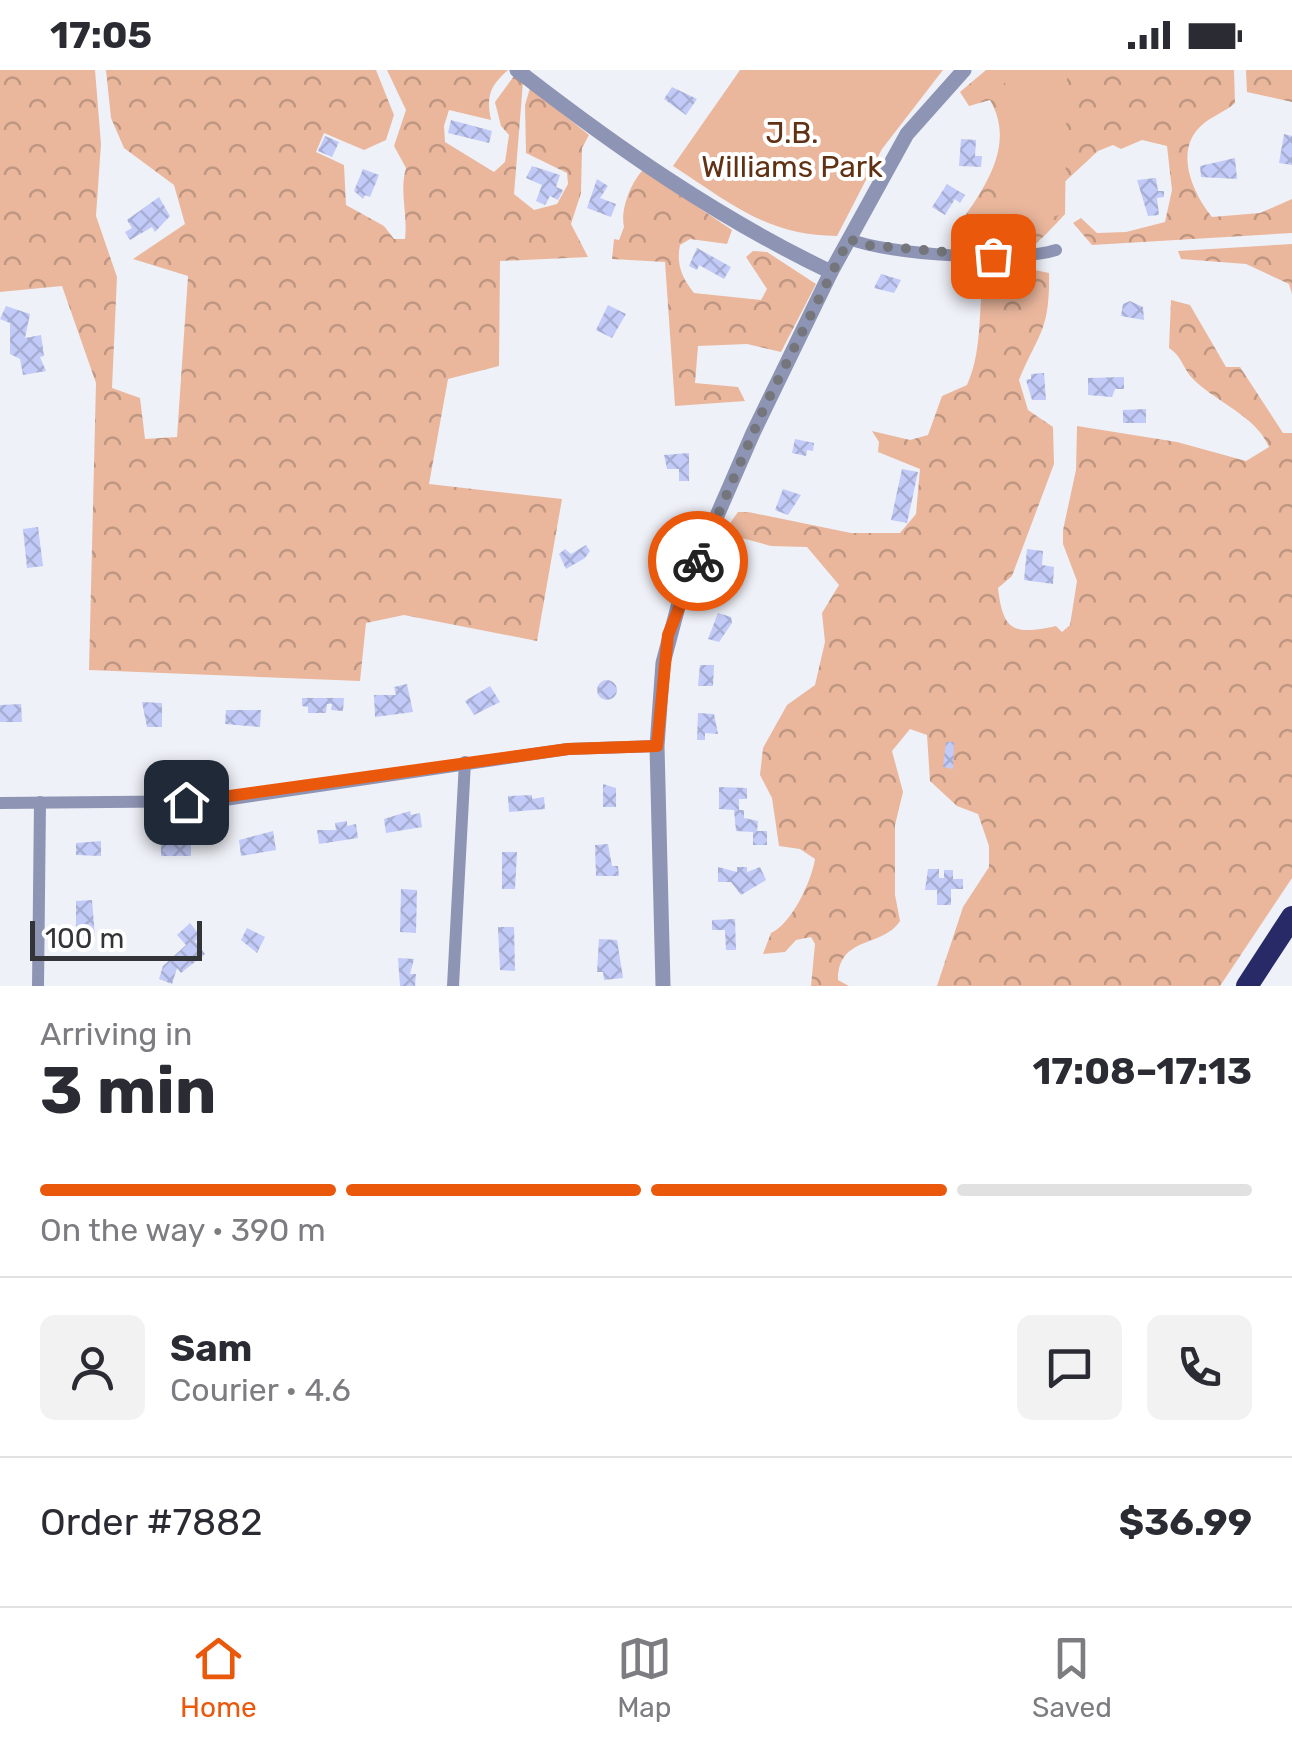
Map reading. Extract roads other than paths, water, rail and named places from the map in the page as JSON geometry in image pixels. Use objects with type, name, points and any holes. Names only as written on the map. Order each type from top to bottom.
[{"type":"highway","points":[[1247,986],[1292,917]]},
{"type":"street","points":[[517,70],[601,136],[676,185],[774,244],[830,272]]},
{"type":"street","points":[[663,986],[657,746],[663,663],[679,602],[758,420],[830,272],[907,134],[964,70]]},
{"type":"street","points":[[849,239],[902,249],[1023,258],[1056,250]]},
{"type":"street","points":[[0,803],[218,801],[568,749],[657,746]]},
{"type":"street","points":[[453,986],[465,762]]},
{"type":"street","points":[[38,986],[40,802]]},
{"type":"park label","name":"J.B. Williams Park","points":[[792,150]]}]
